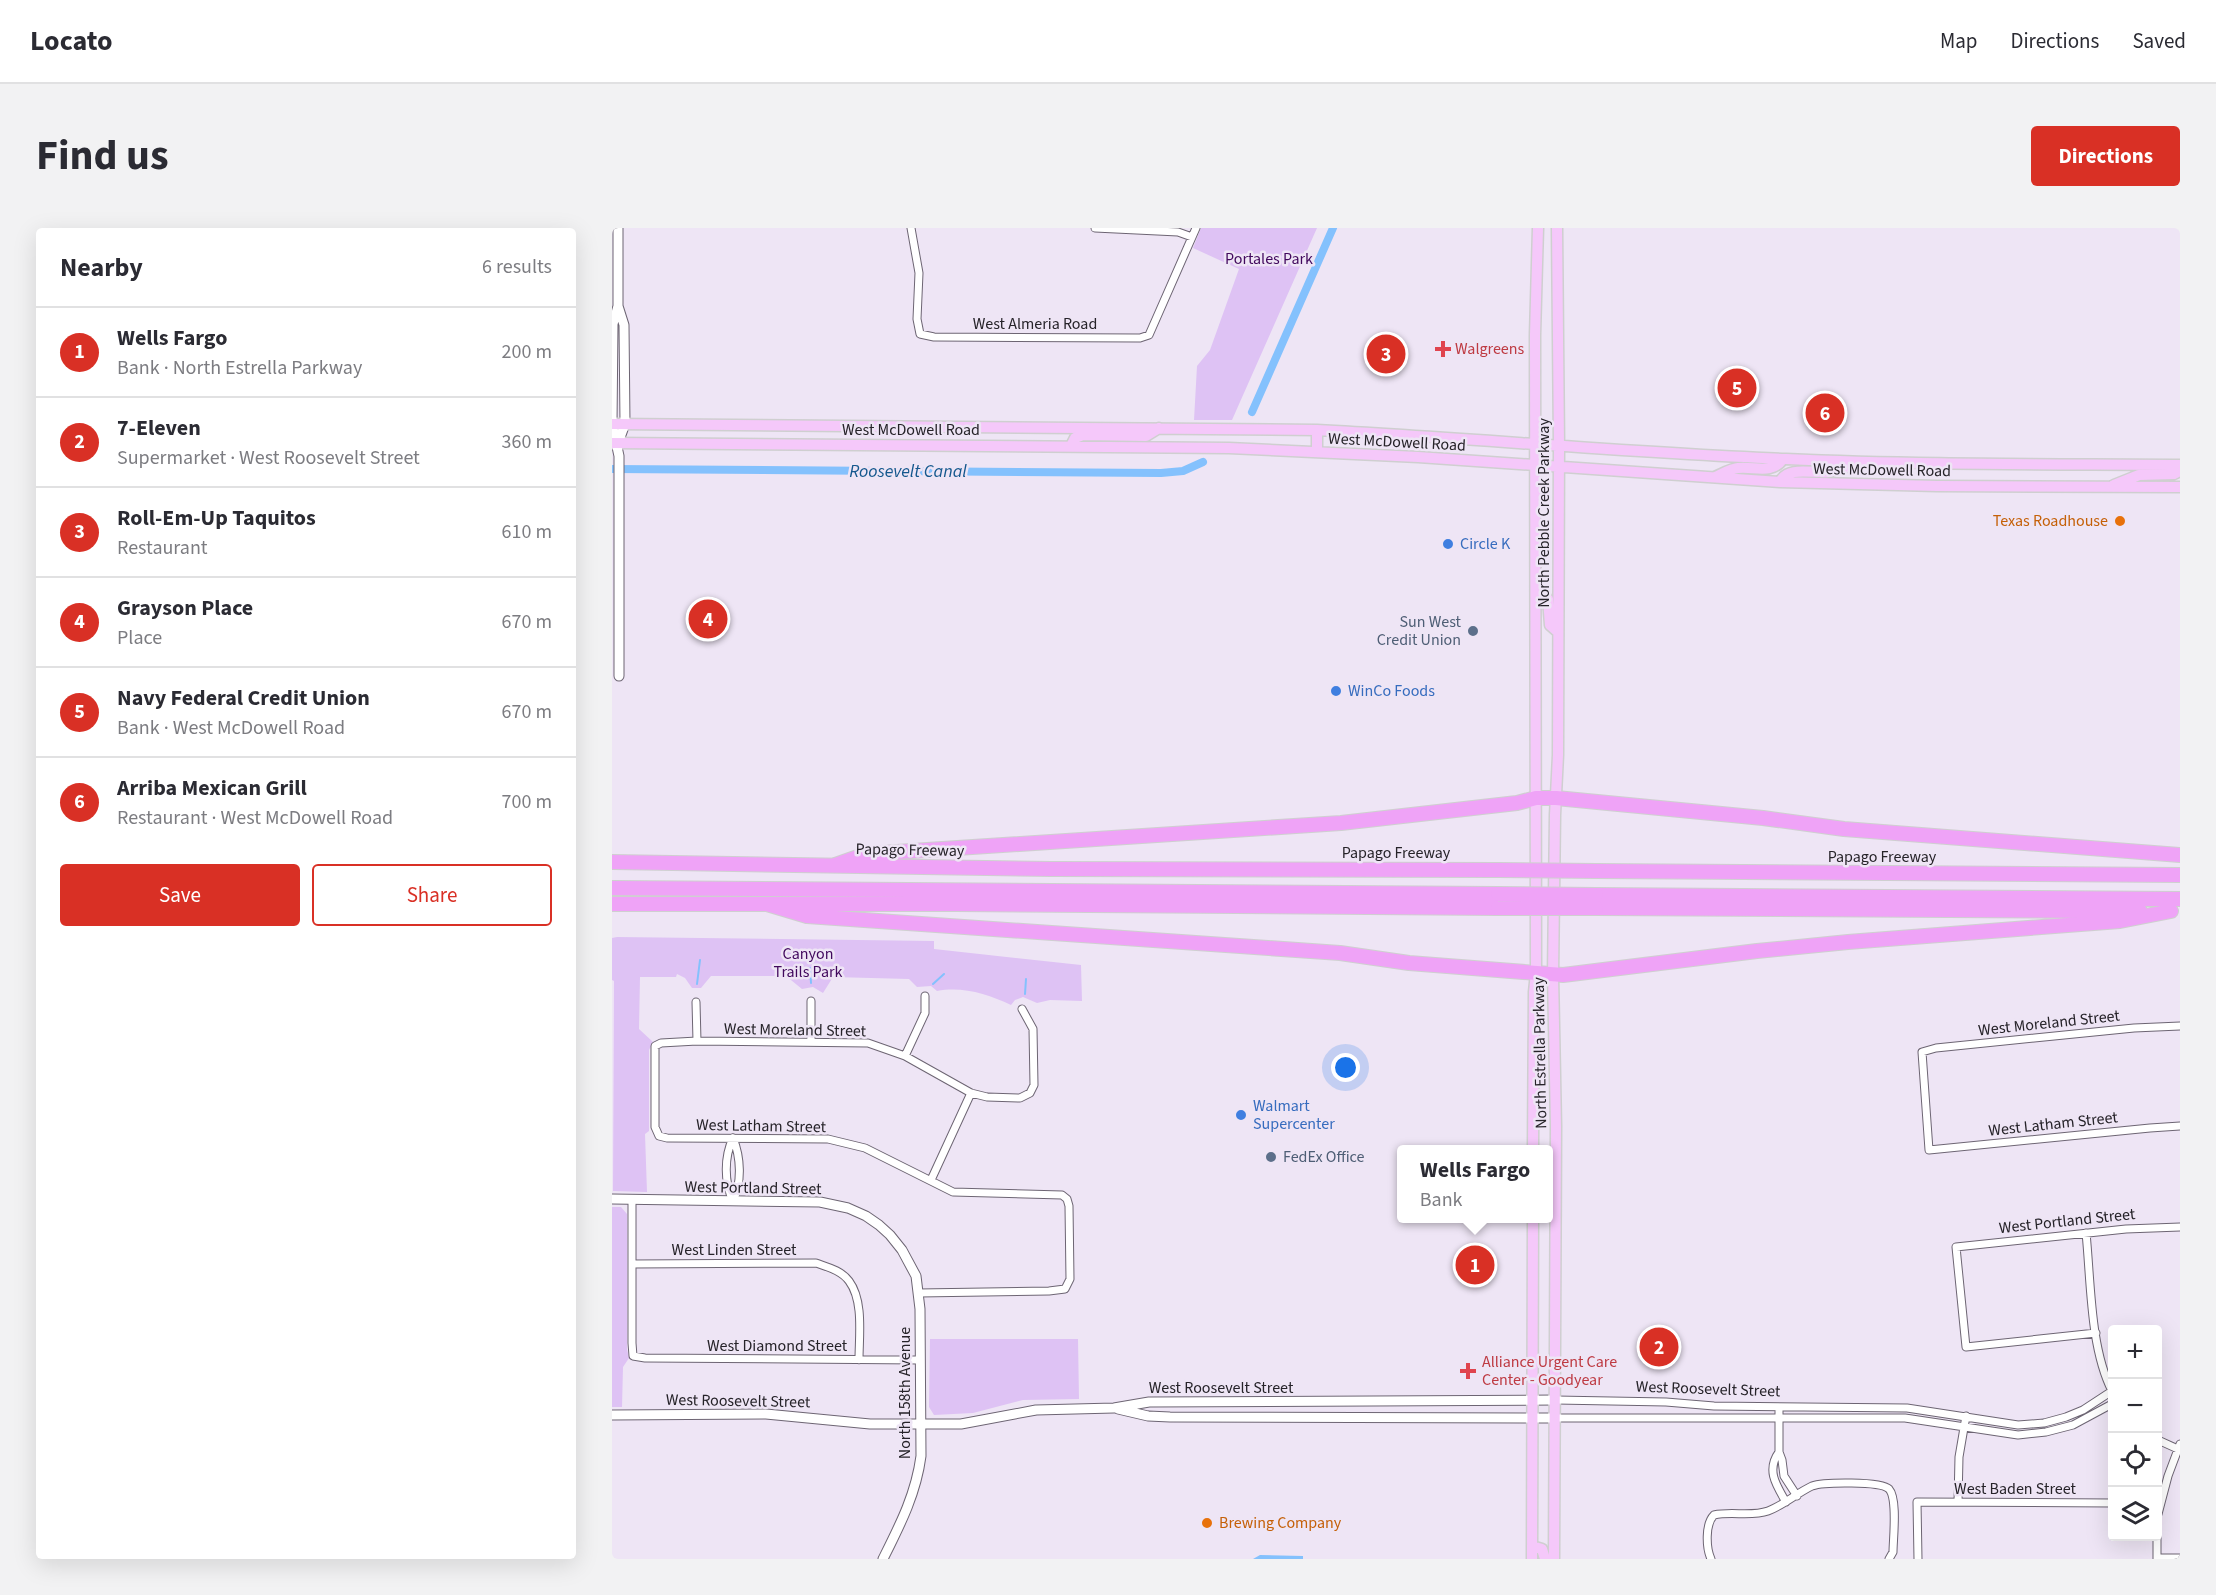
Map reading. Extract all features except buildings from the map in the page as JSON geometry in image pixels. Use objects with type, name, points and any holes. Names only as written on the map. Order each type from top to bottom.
[{"type":"highway","points":[[835,865],[866,854],[1341,823],[1517,803],[1536,798],[1763,818],[1844,829],[2180,855]]},
{"type":"highway","name":"Papago Freeway","points":[[612,862],[1051,869],[2180,875]]},
{"type":"highway","points":[[612,888],[2175,911]]},
{"type":"highway","points":[[1596,902],[2180,899]]},
{"type":"highway","points":[[612,904],[1498,901]]},
{"type":"highway","points":[[767,904],[807,916],[1340,953],[1409,963],[1553,975],[1848,942],[2120,921],[2175,911]]},
{"type":"main road","name":"North Pebble Creek Parkway","points":[[1536,798],[1535,443],[1538,228]]},
{"type":"main road","name":"North Pebble Creek Parkway","points":[[1556,798],[1559,467],[1557,228]]},
{"type":"main road","name":"West McDowell Road","points":[[612,424],[1317,430],[1783,459],[2180,465]]},
{"type":"main road","points":[[1071,446],[1075,438],[1083,435],[1146,436],[1159,428]]},
{"type":"main road","points":[[1317,430],[1317,452]]},
{"type":"main road","name":"West McDowell Road","points":[[615,443],[1071,446],[1317,452],[1780,482],[1937,486],[2180,487]]},
{"type":"main road","points":[[1712,478],[1736,468],[1772,468],[1778,466],[1783,459]]},
{"type":"main road","points":[[1780,482],[1782,477],[1793,472],[1828,472],[1864,462]]},
{"type":"main road","points":[[2108,488],[2139,475],[2174,474],[2180,471]]},
{"type":"main road","points":[[1536,593],[1548,599],[1550,625],[1558,632]]},
{"type":"main road","name":"North Estrella Parkway","points":[[1533,1145],[1536,798]]},
{"type":"main road","name":"North Estrella Parkway","points":[[1552,1145],[1556,798]]},
{"type":"main road","points":[[1533,1223],[1533,1559]]},
{"type":"main road","name":"North Estrella Parkway","points":[[1552,1223],[1556,1400],[1554,1559]]},
{"type":"main road","points":[[1532,1546],[1542,1549],[1545,1559]]},
{"type":"street","points":[[618,228],[618,306],[613,324],[612,424],[619,461],[619,676]]},
{"type":"street","name":"West Almeria Road","points":[[911,228],[919,273],[917,319],[921,334],[934,337],[1140,338],[1149,335],[1192,237]]},
{"type":"street","points":[[1095,228],[1178,232],[1192,237],[1196,228]]},
{"type":"street","points":[[615,443],[625,424],[624,325],[618,306]]},
{"type":"street","points":[[905,1056],[925,1013],[925,996]]},
{"type":"street","points":[[811,1001],[811,1042]]},
{"type":"street","points":[[696,1002],[697,1041]]},
{"type":"street","name":"West Moreland Street","points":[[659,1136],[655,1127],[655,1046],[661,1043],[697,1041],[868,1043],[905,1056],[971,1093],[987,1097],[1020,1098],[1030,1093],[1034,1085],[1033,1029],[1022,1009]]},
{"type":"street","name":"West Moreland Street","points":[[1929,1150],[1922,1052],[1936,1048],[2134,1028],[2180,1026]]},
{"type":"street","points":[[931,1179],[971,1093]]},
{"type":"street","name":"West Latham Street","points":[[1929,1150],[2180,1126]]},
{"type":"street","name":"West Latham Street","points":[[659,1136],[667,1138],[828,1139],[865,1148],[931,1179],[952,1192],[1062,1195],[1067,1199],[1070,1279],[1065,1288],[1049,1291],[919,1293]]},
{"type":"street","points":[[733,1138],[738,1151],[739,1188],[733,1201]]},
{"type":"street","points":[[733,1138],[727,1150],[727,1188],[733,1201]]},
{"type":"street","name":"West Portland Street","points":[[612,1199],[820,1202],[848,1208],[866,1216],[890,1235],[902,1250],[916,1276],[919,1293]]},
{"type":"street","points":[[632,1201],[632,1264]]},
{"type":"street","name":"West Portland Street","points":[[2096,1333],[1966,1347],[1956,1247],[2086,1233],[2180,1227]]},
{"type":"street","name":"West Roosevelt Street","points":[[2086,1233],[2096,1333],[2100,1359],[2108,1380]]},
{"type":"street","name":"West Linden Street","points":[[632,1264],[816,1263],[835,1270],[848,1280],[855,1292],[858,1312],[859,1360]]},
{"type":"street","name":"West Diamond Street","points":[[632,1264],[633,1356],[645,1358],[921,1360]]},
{"type":"street","name":"North 158th Avenue","points":[[883,1559],[915,1490],[921,1456],[919,1293]]},
{"type":"street","name":"West Roosevelt Street","points":[[612,1414],[766,1414],[870,1424],[962,1424],[1036,1410],[1113,1408],[1149,1402],[1517,1402],[1556,1400],[1666,1402],[1714,1406],[1907,1408],[2009,1424],[2044,1423],[2075,1414],[2108,1393]]},
{"type":"street","name":"West Roosevelt Street","points":[[1113,1408],[1159,1417],[1905,1418],[2010,1434],[2037,1434],[2073,1425],[2108,1406]]},
{"type":"street","points":[[1779,1407],[1779,1452],[1785,1478],[1797,1496]]},
{"type":"street","points":[[1958,1502],[1959,1457],[1966,1416]]},
{"type":"street","points":[[2162,1442],[2179,1448],[2162,1495]]},
{"type":"street","points":[[1779,1452],[1773,1460],[1775,1482],[1786,1502]]},
{"type":"street","points":[[1775,1482],[1785,1478]]},
{"type":"street","points":[[1711,1559],[1708,1553],[1708,1523],[1714,1515],[1768,1511],[1820,1484],[1880,1484],[1889,1490],[1893,1500],[1893,1552],[1889,1558]]},
{"type":"street","name":"West Baden Street","points":[[1918,1559],[1917,1502],[2108,1503]]},
{"type":"street","points":[[2157,1541],[2157,1559],[2180,1558]]},
{"type":"green space","name":"Portales Park","points":[[1201,228],[1317,228],[1232,420],[1194,420],[1197,366],[1210,350],[1239,269],[1193,248]]},
{"type":"green space","name":"Canyon Trails Park","points":[[612,938],[934,941],[934,949],[1081,965],[1082,1001],[1050,1000],[1037,1003],[1023,997],[1015,1000],[1011,1005],[975,992],[937,991],[931,986],[917,987],[909,979],[833,977],[823,993],[813,987],[802,989],[786,976],[711,976],[701,988],[692,988],[685,978],[677,974],[676,977],[640,977],[639,1029],[653,1042],[649,1050],[649,1131],[645,1134],[647,1192],[613,1191],[614,981],[612,980]]},
{"type":"green space","points":[[612,1207],[621,1207],[627,1214],[627,1349],[629,1358],[623,1367],[622,1407],[612,1407]]},
{"type":"green space","points":[[930,1339],[1078,1339],[1079,1399],[1023,1400],[973,1413],[934,1415],[929,1407]]},
{"type":"water","points":[[1260,1555],[1303,1556],[1303,1559],[1253,1559]]},
{"type":"waterway","name":"Roosevelt Canal","points":[[1252,412],[1333,228]]},
{"type":"waterway","name":"Roosevelt Canal","points":[[612,469],[1161,473],[1183,471],[1203,462]]},
{"type":"waterway","points":[[697,984],[700,960]]},
{"type":"waterway","points":[[810,968],[811,983]]},
{"type":"waterway","points":[[933,984],[944,974]]},
{"type":"waterway","points":[[1025,994],[1026,979]]},
{"type":"place","name":"Walgreens","points":[[1443,349]]},
{"type":"place","name":"Roll-Em-Up Taquitos","points":[[1386,354]]},
{"type":"place","name":"Navy Federal Credit Union","points":[[1737,388]]},
{"type":"place","name":"Arriba Mexican Grill","points":[[1825,413]]},
{"type":"place","name":"Texas Roadhouse","points":[[2120,521]]},
{"type":"place","name":"Circle K","points":[[1448,544]]},
{"type":"place","name":"Grayson Place","points":[[708,619]]},
{"type":"place","name":"Sun West Credit Union","points":[[1473,631]]},
{"type":"place","name":"WinCo Foods","points":[[1336,691]]},
{"type":"place","name":"Walmart Supercenter","points":[[1241,1115]]},
{"type":"place","name":"FedEx Office","points":[[1271,1157]]},
{"type":"place","name":"Wells Fargo","points":[[1475,1265]]},
{"type":"place","name":"7-Eleven","points":[[1659,1347]]},
{"type":"place","name":"Alliance Urgent Care Center - Goodyear","points":[[1468,1371]]},
{"type":"place","name":"Brewing Company","points":[[1207,1523]]}]
